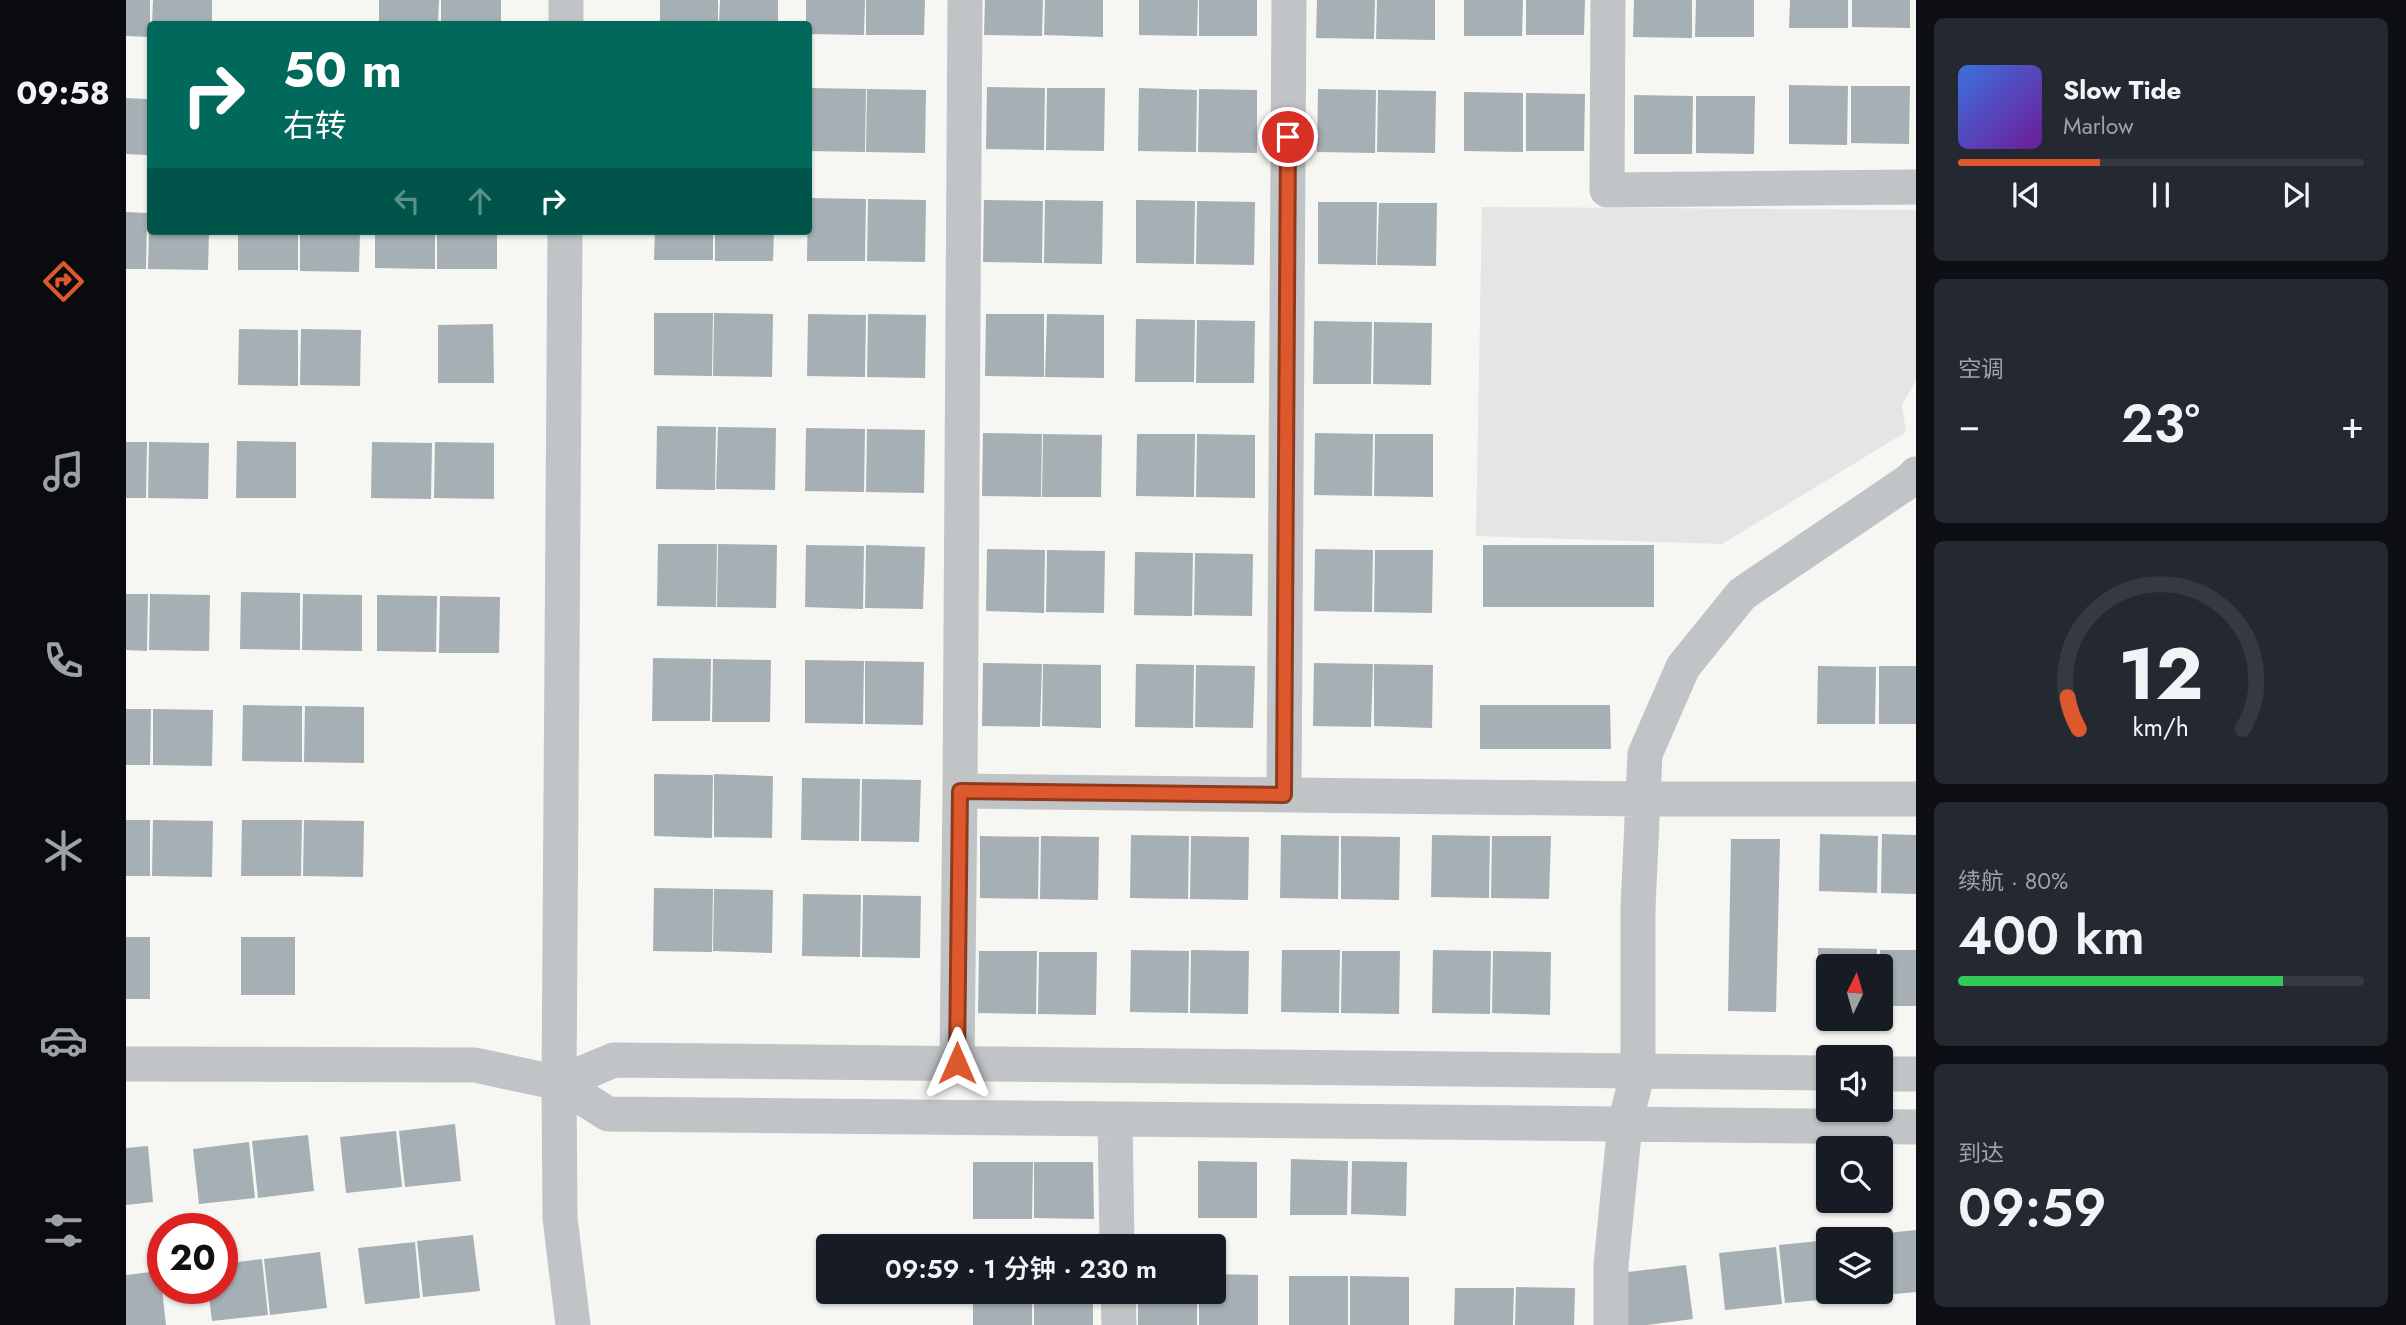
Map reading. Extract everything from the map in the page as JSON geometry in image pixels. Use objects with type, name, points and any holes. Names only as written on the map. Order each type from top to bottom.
[{"type":"street","points":[[566,0],[566,21]]},
{"type":"street","points":[[957,1063],[965,0]]},
{"type":"street","points":[[1284,795],[1289,0]]},
{"type":"street","points":[[1608,0],[1607,190],[1916,187]]},
{"type":"street","points":[[563,1324],[559,1083],[565,235]]},
{"type":"street","points":[[1611,1325],[1611,1265],[1625,1124],[1638,1071],[1638,908],[1645,754],[1683,667],[1742,594],[1916,474]]},
{"type":"street","points":[[960,791],[1643,799],[1916,799]]},
{"type":"street","points":[[559,1083],[614,1060],[1816,1073]]},
{"type":"street","points":[[126,1064],[475,1065],[559,1083],[608,1114],[1916,1127]]},
{"type":"street","points":[[1893,1074],[1916,1074]]},
{"type":"street","points":[[1115,1119],[1117,1234]]},
{"type":"street","points":[[1118,1304],[1119,1325]]},
{"type":"shaded area","points":[[1482,207],[1916,210],[1916,380],[1902,405],[1906,432],[1722,544],[1476,536]]},
{"type":"building","points":[[126,0],[150,0],[147,37],[126,36]]},
{"type":"building","points":[[153,0],[212,0],[212,21],[152,21]]},
{"type":"building","points":[[379,0],[439,0],[438,21],[379,21]]},
{"type":"building","points":[[441,0],[501,0],[501,21],[441,21]]},
{"type":"building","points":[[660,0],[718,0],[718,21],[660,21]]},
{"type":"building","points":[[720,0],[778,0],[778,21],[719,21]]},
{"type":"building","points":[[806,0],[865,0],[864,35],[812,34],[812,21],[806,21]]},
{"type":"building","points":[[866,0],[925,0],[924,35],[866,35]]},
{"type":"building","points":[[985,0],[1043,0],[1042,36],[984,35]]},
{"type":"building","points":[[1045,0],[1103,0],[1103,37],[1044,35]]},
{"type":"building","points":[[1139,0],[1198,0],[1197,36],[1139,35]]},
{"type":"building","points":[[1199,0],[1257,0],[1257,36],[1199,36]]},
{"type":"building","points":[[1317,0],[1375,0],[1374,39],[1316,38]]},
{"type":"building","points":[[1377,0],[1435,0],[1435,40],[1376,39]]},
{"type":"building","points":[[1464,0],[1523,0],[1522,36],[1464,36]]},
{"type":"building","points":[[1526,0],[1585,0],[1584,35],[1526,35]]},
{"type":"building","points":[[1634,0],[1692,0],[1692,38],[1633,37]]},
{"type":"building","points":[[1696,0],[1754,0],[1754,37],[1695,37]]},
{"type":"building","points":[[1790,0],[1848,0],[1848,28],[1789,28]]},
{"type":"building","points":[[1852,0],[1910,0],[1910,28],[1852,27]]},
{"type":"building","points":[[1789,85],[1848,86],[1847,145],[1789,144]]},
{"type":"building","points":[[1851,86],[1910,86],[1909,144],[1851,143]]},
{"type":"building","points":[[987,87],[1045,88],[1044,150],[986,149]]},
{"type":"building","points":[[812,88],[866,89],[865,152],[812,151]]},
{"type":"building","points":[[1047,88],[1105,88],[1104,151],[1046,150]]},
{"type":"building","points":[[1139,88],[1197,90],[1196,152],[1138,151]]},
{"type":"building","points":[[867,89],[926,90],[925,153],[866,152]]},
{"type":"building","points":[[1199,89],[1257,90],[1257,153],[1198,152]]},
{"type":"building","points":[[1318,89],[1376,90],[1375,153],[1317,152]]},
{"type":"building","points":[[1378,90],[1436,91],[1435,153],[1377,152]]},
{"type":"building","points":[[1464,92],[1523,93],[1523,152],[1464,151]]},
{"type":"building","points":[[1526,93],[1585,94],[1584,151],[1526,151]]},
{"type":"building","points":[[1634,95],[1693,96],[1692,154],[1634,154]]},
{"type":"building","points":[[1696,96],[1755,96],[1754,154],[1696,153]]},
{"type":"building","points":[[126,98],[147,99],[147,155],[126,154]]},
{"type":"building","points":[[812,198],[866,199],[865,261],[807,261],[807,235],[812,235]]},
{"type":"building","points":[[868,199],[926,200],[925,262],[867,261]]},
{"type":"building","points":[[984,200],[1043,201],[1042,263],[983,262]]},
{"type":"building","points":[[1045,200],[1103,201],[1102,264],[1044,263]]},
{"type":"building","points":[[1136,200],[1195,201],[1194,264],[1136,263]]},
{"type":"building","points":[[1197,201],[1255,202],[1254,265],[1196,264]]},
{"type":"building","points":[[1318,202],[1377,202],[1376,265],[1318,264]]},
{"type":"building","points":[[1379,203],[1437,203],[1436,266],[1377,265]]},
{"type":"building","points":[[126,212],[147,213],[146,269],[126,269]]},
{"type":"building","points":[[149,235],[209,235],[208,270],[148,269]]},
{"type":"building","points":[[238,235],[298,235],[298,270],[238,270]]},
{"type":"building","points":[[300,235],[360,235],[359,272],[300,271]]},
{"type":"building","points":[[375,235],[435,235],[435,269],[375,268]]},
{"type":"building","points":[[437,235],[497,235],[497,269],[437,269]]},
{"type":"building","points":[[655,235],[713,235],[713,260],[654,260]]},
{"type":"building","points":[[715,235],[774,235],[773,261],[715,261]]},
{"type":"building","points":[[654,313],[713,313],[712,376],[654,375]]},
{"type":"building","points":[[714,313],[773,314],[772,377],[713,376]]},
{"type":"building","points":[[808,314],[866,315],[865,377],[807,376]]},
{"type":"building","points":[[868,314],[926,315],[925,378],[867,377]]},
{"type":"building","points":[[986,314],[1044,314],[1044,377],[985,376]]},
{"type":"building","points":[[1047,314],[1104,315],[1104,378],[1045,377]]},
{"type":"building","points":[[1136,319],[1195,320],[1194,382],[1135,382]]},
{"type":"building","points":[[1197,320],[1255,321],[1254,383],[1196,383]]},
{"type":"building","points":[[1314,321],[1372,322],[1371,384],[1313,384]]},
{"type":"building","points":[[1374,322],[1432,323],[1431,385],[1373,384]]},
{"type":"building","points":[[493,324],[494,383],[438,383],[438,325]]},
{"type":"building","points":[[239,329],[298,330],[298,386],[238,385]]},
{"type":"building","points":[[301,329],[361,330],[360,386],[300,385]]},
{"type":"building","points":[[657,426],[716,427],[715,490],[656,489]]},
{"type":"building","points":[[718,427],[776,428],[775,490],[716,489]]},
{"type":"building","points":[[806,428],[865,429],[864,492],[805,491]]},
{"type":"building","points":[[867,429],[925,430],[924,493],[866,492]]},
{"type":"building","points":[[983,433],[1042,434],[1041,497],[982,496]]},
{"type":"building","points":[[1315,433],[1373,434],[1372,496],[1314,495]]},
{"type":"building","points":[[1043,434],[1102,435],[1101,497],[1042,497]]},
{"type":"building","points":[[1137,434],[1195,434],[1194,497],[1136,496]]},
{"type":"building","points":[[1197,434],[1255,435],[1255,498],[1196,497]]},
{"type":"building","points":[[1375,434],[1433,434],[1433,497],[1374,496]]},
{"type":"building","points":[[237,441],[296,442],[296,498],[236,498]]},
{"type":"building","points":[[126,442],[147,442],[146,498],[126,498]]},
{"type":"building","points":[[149,442],[209,443],[208,499],[148,498]]},
{"type":"building","points":[[372,442],[432,443],[431,499],[371,498]]},
{"type":"building","points":[[435,442],[494,443],[494,499],[434,498]]},
{"type":"building","points":[[658,544],[717,544],[716,607],[657,606]]},
{"type":"building","points":[[718,544],[777,545],[776,608],[717,607]]},
{"type":"building","points":[[806,545],[864,546],[863,609],[805,607]]},
{"type":"building","points":[[866,545],[925,547],[923,609],[865,608]]},
{"type":"building","points":[[1483,545],[1654,545],[1654,607],[1483,607]]},
{"type":"building","points":[[987,549],[1045,550],[1044,613],[986,611]]},
{"type":"building","points":[[1315,549],[1373,550],[1372,612],[1314,611]]},
{"type":"building","points":[[1047,550],[1105,551],[1104,613],[1046,612]]},
{"type":"building","points":[[1375,550],[1433,550],[1432,613],[1374,612]]},
{"type":"building","points":[[1135,552],[1193,553],[1192,616],[1134,615]]},
{"type":"building","points":[[1195,553],[1253,554],[1252,616],[1194,615]]},
{"type":"building","points":[[241,592],[300,593],[300,650],[240,649]]},
{"type":"building","points":[[126,594],[148,594],[147,651],[126,650]]},
{"type":"building","points":[[150,594],[210,595],[209,651],[149,650]]},
{"type":"building","points":[[303,594],[362,595],[362,651],[302,650]]},
{"type":"building","points":[[377,595],[437,596],[436,652],[377,651]]},
{"type":"building","points":[[440,596],[500,597],[499,653],[439,653]]},
{"type":"building","points":[[653,658],[711,659],[710,721],[652,721]]},
{"type":"building","points":[[713,659],[771,660],[770,722],[712,722]]},
{"type":"building","points":[[805,660],[864,661],[863,724],[805,723]]},
{"type":"building","points":[[865,661],[924,662],[923,725],[865,724]]},
{"type":"building","points":[[983,663],[1042,664],[1040,727],[982,726]]},
{"type":"building","points":[[1314,663],[1373,664],[1371,727],[1313,726]]},
{"type":"building","points":[[1043,664],[1101,665],[1101,728],[1042,726]]},
{"type":"building","points":[[1136,664],[1194,665],[1193,728],[1135,727]]},
{"type":"building","points":[[1374,664],[1433,665],[1432,728],[1374,726]]},
{"type":"building","points":[[1196,665],[1255,666],[1253,728],[1195,727]]},
{"type":"building","points":[[1818,666],[1876,667],[1875,724],[1817,724]]},
{"type":"building","points":[[1879,666],[1916,666],[1916,724],[1879,724]]},
{"type":"building","points":[[243,705],[302,706],[302,762],[242,761]]},
{"type":"building","points":[[1480,705],[1610,705],[1611,749],[1480,749]]},
{"type":"building","points":[[305,706],[364,707],[364,763],[304,762]]},
{"type":"building","points":[[126,709],[151,709],[150,765],[126,765]]},
{"type":"building","points":[[153,709],[213,710],[212,766],[153,765]]},
{"type":"building","points":[[654,774],[713,775],[712,838],[654,836]]},
{"type":"building","points":[[714,774],[773,776],[772,838],[714,837]]},
{"type":"building","points":[[802,778],[860,779],[859,841],[801,840]]},
{"type":"building","points":[[862,779],[921,780],[919,842],[861,841]]},
{"type":"building","points":[[126,820],[150,820],[150,876],[126,876]]},
{"type":"building","points":[[153,820],[213,821],[212,877],[152,876]]},
{"type":"building","points":[[242,820],[302,820],[301,876],[241,876]]},
{"type":"building","points":[[304,820],[364,821],[363,877],[303,876]]},
{"type":"building","points":[[1820,834],[1878,836],[1877,893],[1819,891]]},
{"type":"building","points":[[1882,834],[1916,835],[1916,894],[1881,893]]},
{"type":"building","points":[[1131,835],[1189,836],[1188,899],[1130,898]]},
{"type":"building","points":[[1281,835],[1339,836],[1338,899],[1280,898]]},
{"type":"building","points":[[1432,835],[1490,836],[1489,898],[1431,897]]},
{"type":"building","points":[[980,836],[1039,837],[1038,899],[980,898]]},
{"type":"building","points":[[1041,836],[1099,837],[1098,900],[1040,899]]},
{"type":"building","points":[[1191,836],[1249,837],[1248,900],[1190,899]]},
{"type":"building","points":[[1341,836],[1400,837],[1399,900],[1341,899]]},
{"type":"building","points":[[1492,836],[1551,836],[1549,899],[1491,898]]},
{"type":"building","points":[[1731,839],[1780,839],[1776,1012],[1728,1011]]},
{"type":"building","points":[[654,888],[713,889],[712,952],[653,951]]},
{"type":"building","points":[[714,889],[773,890],[772,953],[713,951]]},
{"type":"building","points":[[803,894],[861,895],[860,957],[802,956]]},
{"type":"building","points":[[863,895],[921,896],[920,958],[862,957]]},
{"type":"building","points":[[126,937],[150,937],[150,999],[126,999]]},
{"type":"building","points":[[241,937],[295,937],[295,995],[241,995]]},
{"type":"building","points":[[1818,948],[1877,949],[1877,954],[1818,954]]},
{"type":"building","points":[[1131,950],[1189,951],[1188,1013],[1130,1012]]},
{"type":"building","points":[[1191,950],[1249,951],[1248,1014],[1190,1013]]},
{"type":"building","points":[[1282,950],[1340,950],[1339,1013],[1281,1012]]},
{"type":"building","points":[[1433,950],[1491,951],[1490,1014],[1432,1013]]},
{"type":"building","points":[[1880,950],[1916,950],[1916,1006],[1894,1006],[1894,954],[1880,954]]},
{"type":"building","points":[[979,951],[1037,951],[1036,1014],[978,1013]]},
{"type":"building","points":[[1342,951],[1400,951],[1399,1014],[1341,1013]]},
{"type":"building","points":[[1493,951],[1551,952],[1550,1015],[1492,1013]]},
{"type":"building","points":[[1039,952],[1097,952],[1096,1015],[1038,1014]]},
{"type":"building","points":[[455,1124],[461,1181],[405,1187],[399,1131]]},
{"type":"building","points":[[396,1131],[402,1187],[346,1193],[340,1137]]},
{"type":"building","points":[[308,1135],[314,1191],[258,1198],[252,1141]]},
{"type":"building","points":[[249,1142],[255,1198],[199,1204],[193,1149]]},
{"type":"building","points":[[148,1146],[153,1202],[126,1205],[126,1148]]},
{"type":"building","points":[[1291,1159],[1348,1161],[1347,1215],[1290,1215]]},
{"type":"building","points":[[1198,1161],[1257,1162],[1257,1218],[1198,1218]]},
{"type":"building","points":[[1352,1161],[1407,1162],[1406,1216],[1351,1214]]},
{"type":"building","points":[[973,1162],[1033,1162],[1032,1219],[973,1219]]},
{"type":"building","points":[[1034,1162],[1093,1162],[1094,1219],[1034,1218]]},
{"type":"building","points":[[1916,1230],[1916,1292],[1893,1294],[1893,1232]]},
{"type":"building","points":[[473,1235],[480,1291],[423,1297],[417,1241]]},
{"type":"building","points":[[1816,1241],[1816,1300],[1785,1303],[1779,1245]]},
{"type":"building","points":[[415,1242],[420,1298],[365,1304],[358,1248]]},
{"type":"building","points":[[1776,1247],[1782,1304],[1725,1310],[1719,1253]]},
{"type":"building","points":[[320,1252],[327,1308],[270,1315],[264,1259]]},
{"type":"building","points":[[262,1259],[268,1315],[212,1321],[210,1304],[238,1304],[238,1262]]},
{"type":"building","points":[[1686,1265],[1693,1319],[1626,1325],[1620,1273]]},
{"type":"building","points":[[147,1273],[147,1304],[164,1304],[166,1325],[126,1325],[126,1275]]},
{"type":"building","points":[[1226,1274],[1258,1275],[1258,1325],[1199,1325],[1199,1304],[1226,1304]]},
{"type":"building","points":[[1289,1276],[1348,1276],[1348,1325],[1289,1325]]},
{"type":"building","points":[[1350,1276],[1409,1277],[1409,1325],[1350,1325]]},
{"type":"building","points":[[1516,1287],[1575,1288],[1574,1325],[1515,1325]]},
{"type":"building","points":[[1455,1288],[1514,1288],[1513,1325],[1454,1325]]},
{"type":"building","points":[[973,1304],[1032,1304],[1032,1325],[973,1325]]},
{"type":"building","points":[[1034,1304],[1093,1304],[1093,1325],[1034,1325]]},
{"type":"building","points":[[1138,1304],[1197,1304],[1197,1325],[1138,1325]]},
{"type":"route","points":[[957,1063],[960,791],[1284,795],[1288,137]]}]
